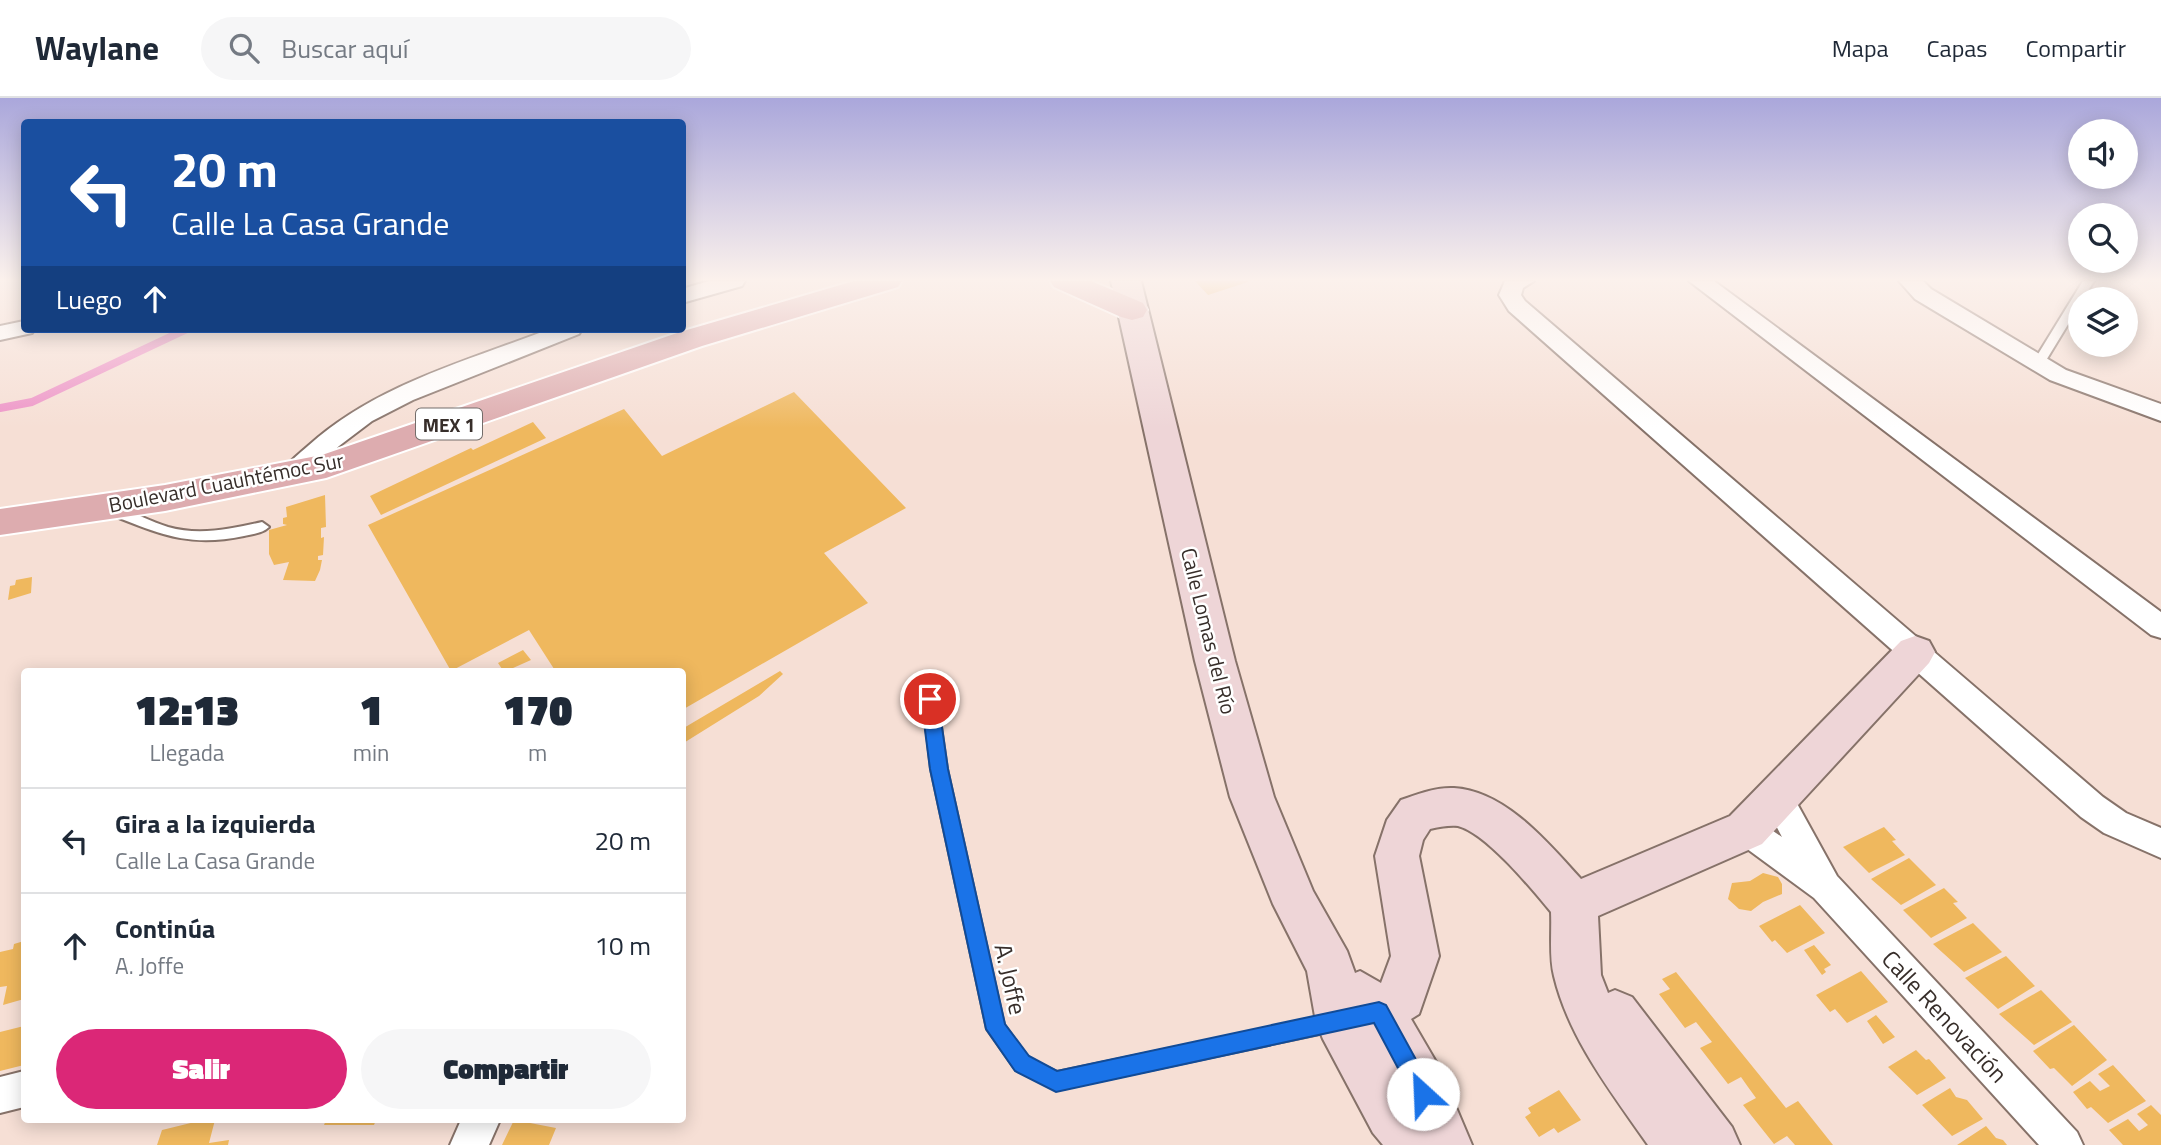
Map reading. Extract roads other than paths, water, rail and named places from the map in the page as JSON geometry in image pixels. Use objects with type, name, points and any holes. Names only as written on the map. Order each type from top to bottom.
[{"type":"main road","name":"Boulevard Cuauhtémoc Sur","points":[[0,522],[103,507],[294,473],[359,456],[722,330]]},
{"type":"street","name":"Calle Lomas del Río","points":[[1140,330],[1215,661],[1252,797],[1296,904],[1359,1017],[1391,1115],[1416,1145]]},
{"type":"street","points":[[1544,330],[2092,807],[2115,823],[2161,843]]},
{"type":"street","points":[[1765,330],[2161,627]]},
{"type":"street","points":[[1983,330],[2038,364],[2097,392],[2161,414]]},
{"type":"street","points":[[294,473],[363,415],[405,394],[561,333]]},
{"type":"street","points":[[1574,904],[1746,830],[1915,652]]},
{"type":"street","name":"Calle Renovación","points":[[1778,799],[1826,887]]},
{"type":"street","points":[[1359,1017],[1402,997],[1415,956],[1397,856],[1403,834],[1416,814],[1440,807],[1468,810],[1501,830],[1537,863],[1574,904],[1577,975],[1594,1018],[1618,1059],[1679,1145]]},
{"type":"street","name":"Calle Renovación","points":[[1746,830],[1826,887],[2064,1145]]},
{"type":"street","points":[[1577,975],[1640,1044],[1714,1145]]},
{"type":"street","name":"Calle Lomas del Río","points":[[1359,1017],[1408,1063],[1447,1145]]},
{"type":"street","points":[[0,1095],[21,1090]]},
{"type":"street","points":[[468,1145],[479,1123]]},
{"type":"lane","points":[[2038,364],[2059,330]]},
{"type":"lane","points":[[103,507],[173,533],[202,536],[233,534],[262,527]]},
{"type":"lane","name":"A. Joffe","points":[[930,699],[939,769],[996,1029],[1022,1064],[1056,1081],[1359,1017]]},
{"type":"waterway","points":[[0,408],[32,402],[179,333]]}]
